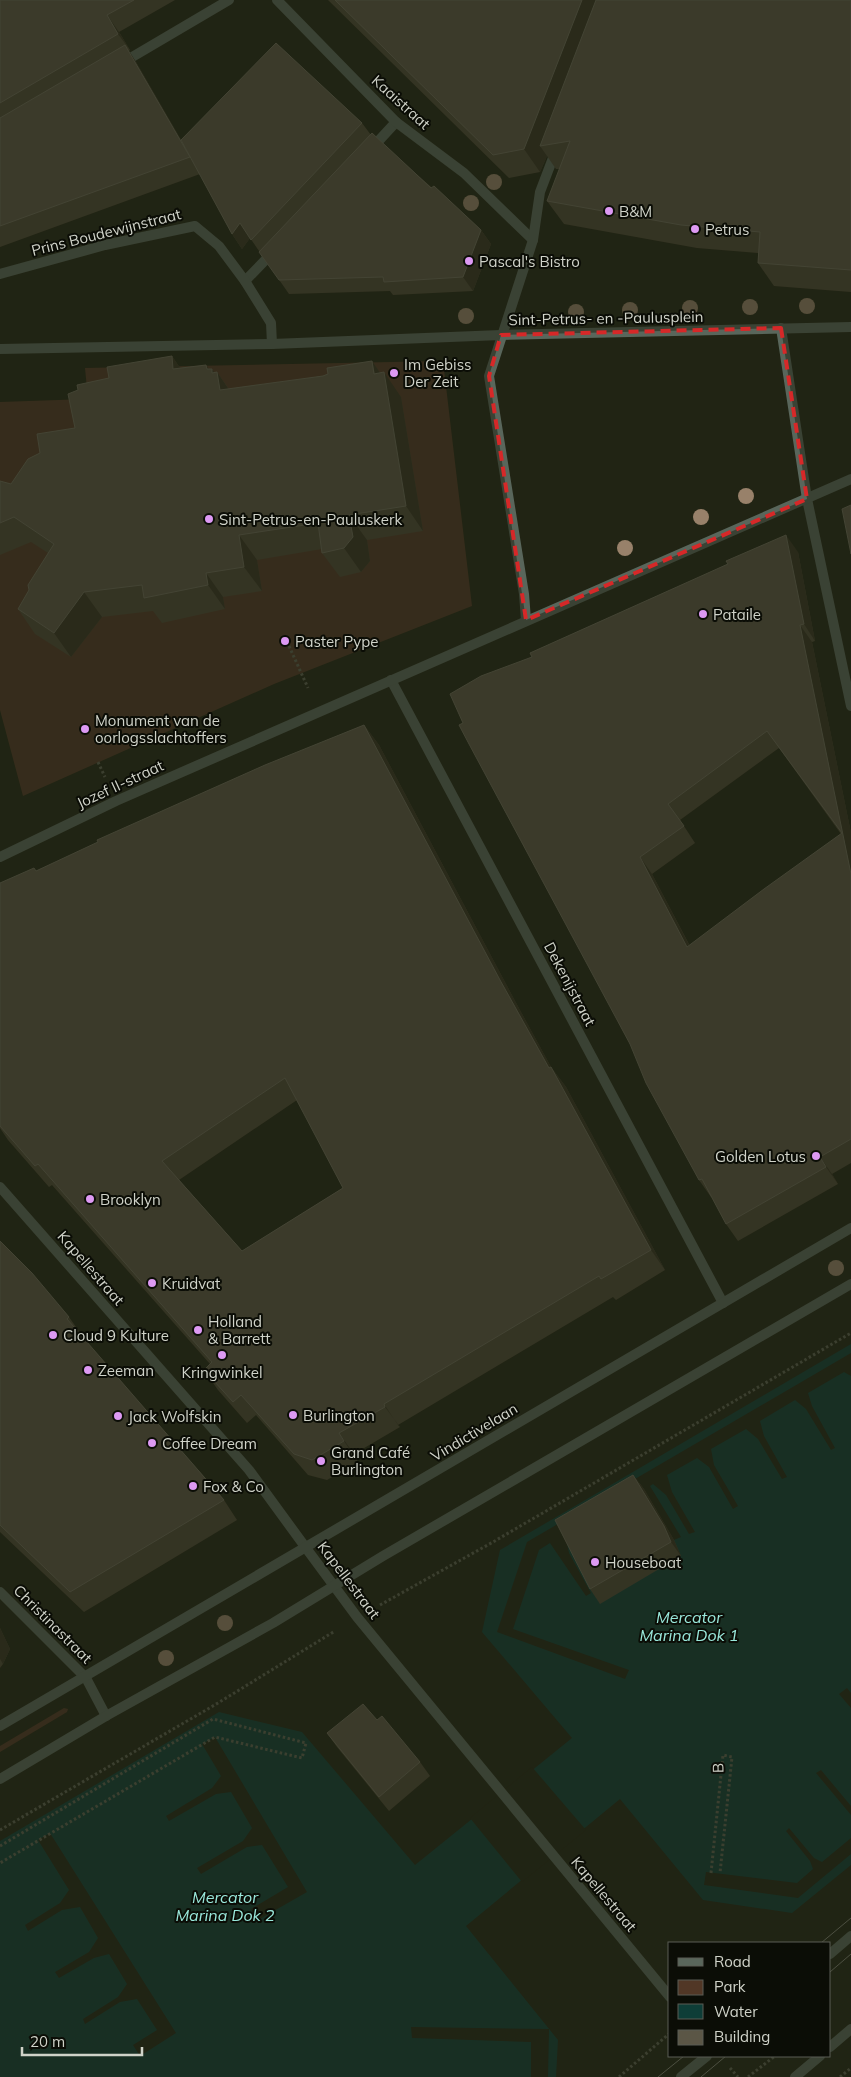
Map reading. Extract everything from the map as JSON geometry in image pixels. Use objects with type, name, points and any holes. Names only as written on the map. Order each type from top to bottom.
[{"type":"street","points":[[110,70],[229,0]]},
{"type":"street","name":"Kaaistraat","points":[[277,0],[396,122],[464,172],[533,240]]},
{"type":"street","points":[[362,158],[396,122]]},
{"type":"street","points":[[0,349],[272,344],[501,335],[533,240],[540,192],[561,137]]},
{"type":"street","name":"Prins Boudewijnstraat","points":[[0,274],[113,243],[195,226],[218,246],[245,281],[271,323],[272,344]]},
{"type":"street","points":[[245,281],[280,245]]},
{"type":"street","name":"Sint-Petrus- en -Paulusplein","points":[[526,620],[524,594],[489,376],[501,335],[851,327]]},
{"type":"street","points":[[781,328],[807,499],[851,706]]},
{"type":"street","points":[[391,680],[851,479]]},
{"type":"street","name":"Jozef II-straat","points":[[0,857],[116,800],[319,714],[391,680]]},
{"type":"street","name":"Dekenijstraat","points":[[391,680],[723,1302]]},
{"type":"street","name":"Kapellestraat","points":[[0,1187],[249,1470],[357,1617],[668,1995]]},
{"type":"street","name":"Vindictivelaan","points":[[0,1726],[86,1678],[851,1228]]},
{"type":"street","points":[[0,1779],[106,1716],[273,1623],[851,1284]]},
{"type":"street","name":"Christinastraat","points":[[0,1592],[86,1678]]},
{"type":"street","points":[[86,1678],[106,1716]]},
{"type":"street","points":[[831,1953],[851,1936]]},
{"type":"street","points":[[832,2045],[851,2029]]},
{"type":"street","points":[[681,2077],[706,2057]]},
{"type":"street","points":[[795,2077],[819,2057]]},
{"type":"path","points":[[289,646],[319,714]]},
{"type":"path","points":[[0,1830],[218,1702],[357,1617],[493,1542],[851,1333]]},
{"type":"path","points":[[0,1846],[213,1719],[306,1743],[302,1758],[215,1737],[0,1862]]},
{"type":"path","name":"B","points":[[711,1872],[722,1756],[732,1757],[720,1873]]},
{"type":"path","points":[[619,2077],[668,2035]]},
{"type":"path","points":[[748,2077],[774,2057]]},
{"type":"path","points":[[839,2077],[851,2068]]},
{"type":"highlighted area","points":[[781,328],[807,499],[526,620],[489,376],[501,335]]},
{"type":"green space","points":[[443,361],[472,606],[274,684],[23,796],[0,710],[0,402],[88,399],[85,368]]},
{"type":"green space","points":[[64,1708],[68,1709],[67,1712],[0,1752],[0,1746]]},
{"type":"water","points":[[851,1344],[851,1865],[792,1913],[703,1900],[620,1799],[466,1926],[558,2040],[556,2077],[0,2077],[0,1841],[219,1712],[302,1732],[415,1865],[572,1738],[482,1632],[500,1550]]},
{"type":"pier","points":[[851,1353],[851,1376],[844,1372],[808,1393],[812,1406],[835,1448],[831,1450],[806,1409],[795,1400],[760,1421],[764,1436],[787,1477],[782,1479],[758,1439],[746,1429],[711,1449],[714,1465],[738,1506],[733,1509],[709,1467],[697,1458],[667,1475],[672,1492],[695,1532],[689,1534],[666,1495],[653,1484],[650,1486],[681,1537],[674,1540],[565,1534],[569,1553],[591,1593],[586,1596],[550,1543],[539,1550],[513,1629],[629,1670],[625,1679],[497,1632],[527,1542]]},
{"type":"pier","points":[[847,1688],[851,1693],[851,1708],[839,1694]]},
{"type":"pier","points":[[215,1737],[307,1892],[258,1920],[251,1909],[288,1887],[262,1845],[247,1847],[201,1874],[197,1868],[243,1841],[252,1828],[231,1792],[216,1794],[169,1821],[166,1816],[212,1788],[221,1776],[202,1744]]},
{"type":"pier","points":[[532,1767],[586,1830],[522,1882],[470,1818]]},
{"type":"pier","points":[[821,1770],[851,1806],[851,1815],[816,1773]]},
{"type":"pier","points":[[789,1828],[814,1858],[822,1862],[851,1838],[851,1854],[798,1898],[704,1885],[706,1872],[797,1883],[813,1869],[810,1861],[786,1831]]},
{"type":"pier","points":[[50,1833],[176,2033],[140,2056],[133,2045],[157,2030],[137,1999],[120,2002],[85,2024],[83,2019],[118,1997],[127,1984],[109,1954],[94,1958],[59,1978],[55,1972],[89,1952],[98,1938],[80,1907],[62,1910],[28,1931],[25,1925],[60,1903],[69,1890],[38,1840]]},
{"type":"pier","points":[[411,2027],[549,2029],[548,2077],[531,2077],[531,2042],[412,2038]]},
{"type":"building","points":[[0,0],[134,0],[107,15],[118,34],[0,103]]},
{"type":"building","points":[[335,0],[582,0],[524,149],[493,155]]},
{"type":"building","points":[[596,0],[851,0],[851,270],[758,263],[760,232],[681,225],[547,201],[570,141],[540,146]]},
{"type":"building","points":[[276,43],[362,123],[251,240],[240,223],[232,234],[181,140]]},
{"type":"building","points":[[125,45],[190,157],[0,226],[0,118]]},
{"type":"building","points":[[372,133],[431,188],[434,186],[481,230],[463,277],[384,282],[383,277],[279,280],[259,252]]},
{"type":"building","name":"Sint-Petrus-en-Pauluskerk","points":[[172,356],[173,369],[206,365],[207,369],[212,369],[212,373],[217,372],[220,390],[323,376],[328,374],[327,368],[372,361],[374,374],[384,372],[406,506],[349,515],[353,537],[344,548],[322,553],[318,523],[239,535],[244,567],[206,573],[208,585],[144,598],[142,585],[84,592],[54,633],[18,609],[29,590],[28,585],[54,544],[14,517],[0,523],[0,481],[11,484],[28,459],[40,453],[37,434],[75,428],[68,394],[78,390],[77,385],[109,378],[107,367]]},
{"type":"building","points":[[851,505],[851,554],[842,509]]},
{"type":"building","points":[[786,535],[804,624],[800,625],[851,874],[851,1139],[820,1157],[826,1167],[726,1224],[702,1179],[699,1180],[646,1083],[630,1044],[459,725],[463,723],[450,694],[481,676],[532,657],[530,653],[728,564],[726,561]],"holes":[[[767,731],[842,833],[687,947],[640,857],[684,826],[668,804]]]},
{"type":"building","points":[[364,725],[500,980],[549,1068],[551,1067],[651,1250],[601,1279],[599,1276],[384,1404],[385,1407],[339,1433],[344,1441],[312,1460],[294,1454],[241,1395],[233,1402],[204,1370],[212,1362],[38,1164],[35,1166],[0,1126],[0,883],[34,868],[36,871],[98,842],[97,840],[265,765]],"holes":[[[285,1078],[343,1188],[242,1251],[162,1161]]]},
{"type":"building","points":[[0,1241],[32,1273],[69,1317],[67,1319],[224,1500],[70,1592],[0,1525]]},
{"type":"building","points":[[633,1475],[664,1526],[671,1542],[590,1589],[555,1520]]},
{"type":"building","points":[[363,1704],[377,1720],[382,1716],[420,1762],[379,1797],[327,1733]]},
{"type":"tram line","points":[[822,1942],[851,1918]]},
{"type":"tram line","points":[[831,1971],[851,1954]]},
{"type":"tram line","points":[[658,2077],[683,2057]]},
{"type":"tram line","points":[[701,2077],[725,2057]]},
{"type":"place","name":"B&M","points":[[609,211]]},
{"type":"place","name":"Petrus","points":[[695,229]]},
{"type":"place","name":"Pascal's Bistro","points":[[469,261]]},
{"type":"place","name":"Im Gebiss Der Zeit","points":[[394,373]]},
{"type":"place","name":"Sint-Petrus-en-Pauluskerk","points":[[209,519]]},
{"type":"place","name":"Pataile","points":[[703,614]]},
{"type":"place","name":"Paster Pype","points":[[285,641]]},
{"type":"place","name":"Monument van de oorlogsslachtoffers","points":[[85,729]]},
{"type":"place","name":"Golden Lotus","points":[[816,1156]]},
{"type":"place","name":"Brooklyn","points":[[90,1199]]},
{"type":"place","name":"Kruidvat","points":[[152,1283]]},
{"type":"place","name":"Holland & Barrett","points":[[198,1330]]},
{"type":"place","name":"Cloud 9 Kulture","points":[[53,1335]]},
{"type":"place","name":"Kringwinkel","points":[[222,1355]]},
{"type":"place","name":"Zeeman","points":[[88,1370]]},
{"type":"place","name":"Burlington","points":[[293,1415]]},
{"type":"place","name":"Jack Wolfskin","points":[[118,1416]]},
{"type":"place","name":"Coffee Dream","points":[[152,1443]]},
{"type":"place","name":"Grand Café Burlington","points":[[321,1461]]},
{"type":"place","name":"Fox & Co","points":[[193,1486]]},
{"type":"place","name":"Houseboat","points":[[595,1562]]},
{"type":"water label","name":"Mercator Marina Dok 1","points":[[689,1626]]},
{"type":"water label","name":"Mercator Marina Dok 2","points":[[225,1906]]}]
